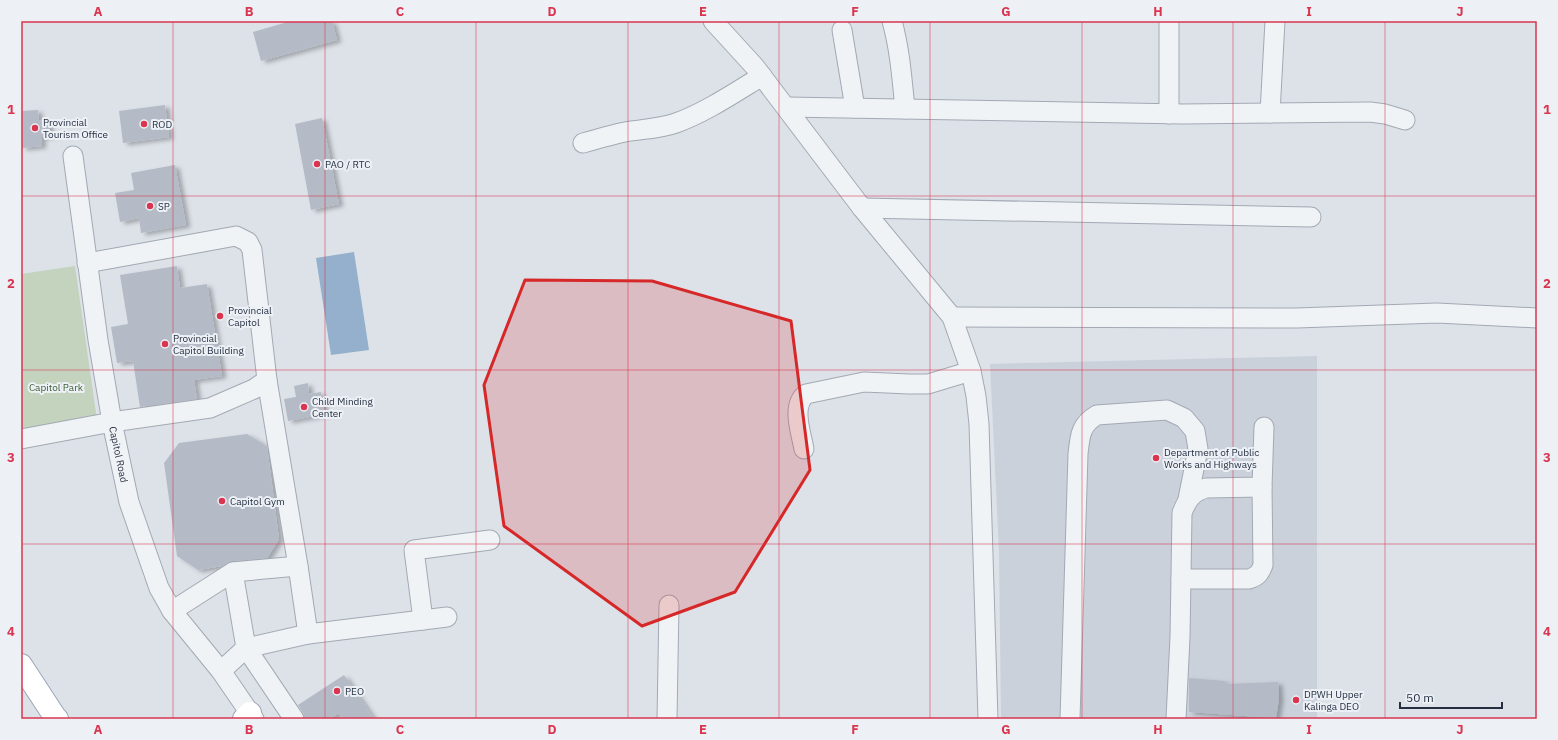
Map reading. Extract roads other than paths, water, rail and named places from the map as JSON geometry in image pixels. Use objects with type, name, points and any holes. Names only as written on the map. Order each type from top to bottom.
[{"type":"main road","points":[[21,665],[54,718]]},
{"type":"street","points":[[713,21],[762,76],[862,208],[952,317],[971,371],[976,396],[979,424],[988,719]]},
{"type":"street","points":[[892,21],[901,64],[905,109]]},
{"type":"street","points":[[1169,21],[1169,114]]},
{"type":"street","points":[[1270,113],[1275,21]]},
{"type":"street","points":[[842,30],[855,108]]},
{"type":"street","points":[[583,143],[625,132],[660,127],[675,123],[704,110],[762,76]]},
{"type":"street","points":[[786,108],[1169,114],[1370,112],[1385,114],[1405,120]]},
{"type":"street","name":"Capitol Road","points":[[73,156],[87,263],[112,422],[129,502],[159,588],[172,611],[221,671],[249,717]]},
{"type":"street","points":[[862,208],[1311,217]]},
{"type":"street","points":[[87,263],[236,236],[248,242],[252,250],[268,380],[308,634]]},
{"type":"street","points":[[952,317],[1297,318],[1437,312],[1537,318]]},
{"type":"street","points":[[804,449],[798,410],[801,398],[806,394],[864,382],[928,384],[971,371]]},
{"type":"street","points":[[21,439],[112,422],[210,408],[254,389],[268,380]]},
{"type":"street","points":[[1070,719],[1078,454],[1080,434],[1087,421],[1097,415],[1167,410],[1184,418],[1195,431],[1198,449],[1188,499],[1182,513],[1176,719]]},
{"type":"street","points":[[1181,579],[1249,579],[1260,573],[1263,565],[1262,487],[1264,426]]},
{"type":"street","points":[[1188,499],[1198,490],[1206,488],[1262,487]]},
{"type":"street","points":[[423,620],[414,550],[490,540]]},
{"type":"street","points":[[172,611],[233,572],[298,566]]},
{"type":"street","points":[[233,572],[246,648],[294,719]]},
{"type":"street","points":[[667,719],[669,605]]},
{"type":"street","points":[[221,671],[246,648],[308,634],[447,617]]},
{"type":"water","points":[[354,252],[369,350],[331,355],[316,258]]},
{"type":"place","name":"ROD","points":[[144,124]]},
{"type":"place","name":"Provincial Tourism Office","points":[[35,128]]},
{"type":"place","name":"PAO / RTC","points":[[317,164]]},
{"type":"place","name":"SP","points":[[150,206]]},
{"type":"place","name":"Provincial Capitol","points":[[220,316]]},
{"type":"place","name":"Provincial Capitol Building","points":[[165,344]]},
{"type":"place","name":"Child Minding Center","points":[[304,407]]},
{"type":"place","name":"Department of Public Works and Highways","points":[[1156,458]]},
{"type":"place","name":"Capitol Gym","points":[[222,501]]},
{"type":"place","name":"PEO","points":[[337,691]]},
{"type":"place","name":"DPWH Upper Kalinga DEO","points":[[1296,700]]},
{"type":"park label","name":"Capitol Park","points":[[56,387]]}]
